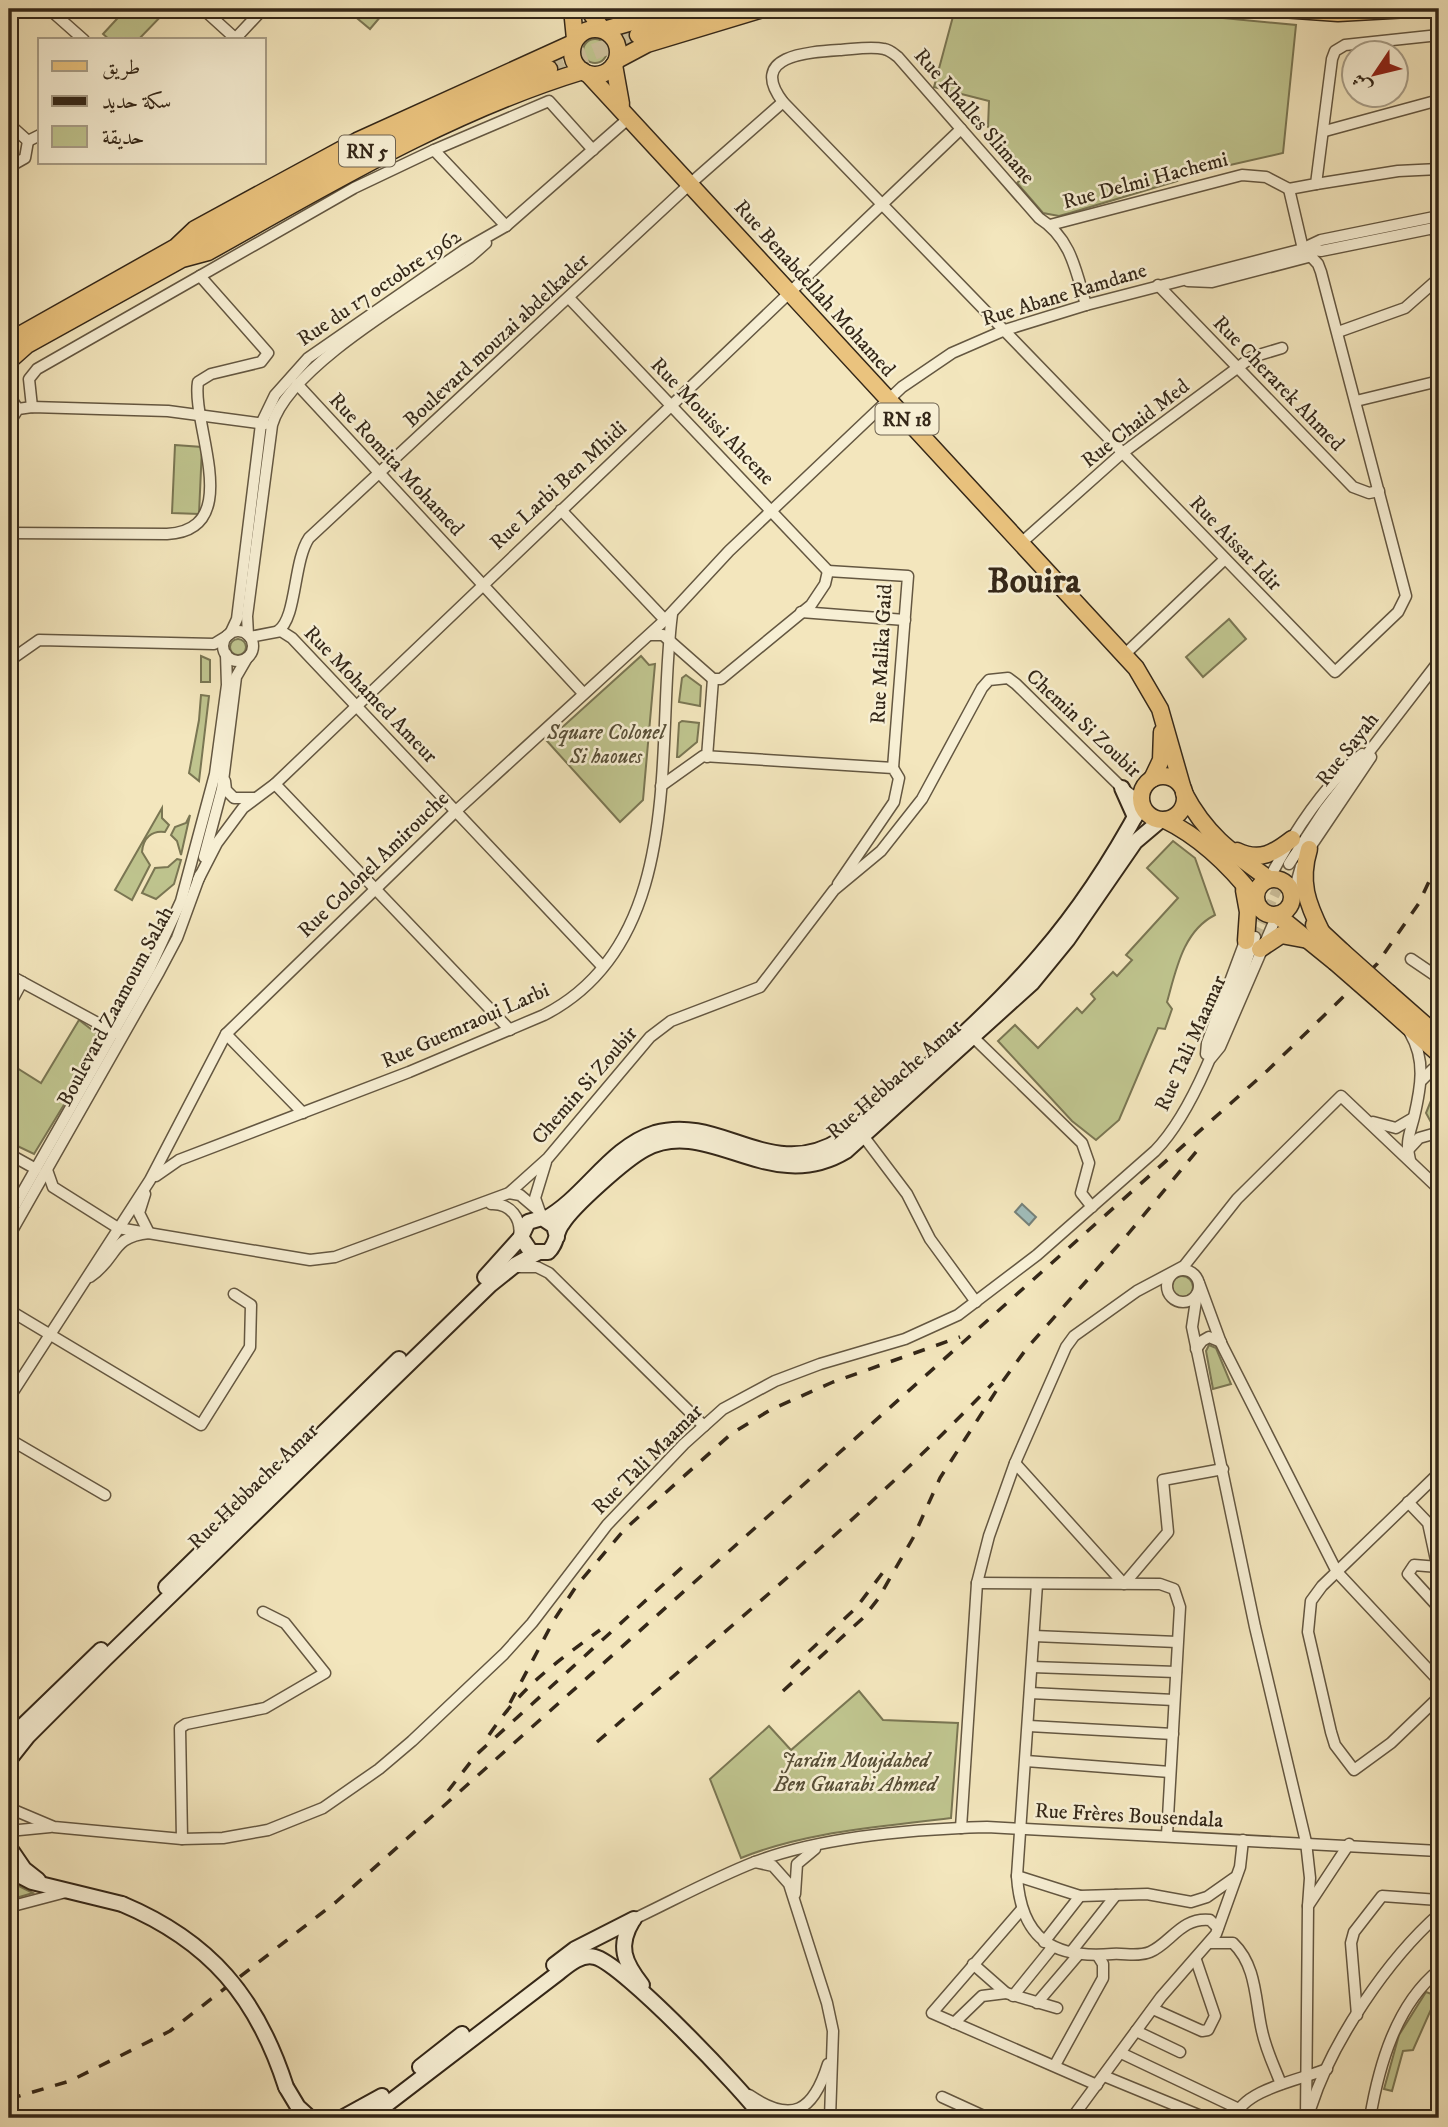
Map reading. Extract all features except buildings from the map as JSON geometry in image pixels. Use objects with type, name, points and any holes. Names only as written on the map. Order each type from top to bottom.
[{"type":"main road","points":[[572,9],[574,62],[585,73]]},
{"type":"main road","points":[[588,9],[603,30],[615,39],[615,63]]},
{"type":"main road","points":[[574,41],[587,30],[603,30],[677,9]]},
{"type":"main road","points":[[638,35],[716,9]]},
{"type":"main road","points":[[183,251],[208,252],[402,147],[517,95],[585,73],[605,73],[615,63],[647,44],[762,9]]},
{"type":"main road","points":[[1282,9],[1338,13],[1409,9]]},
{"type":"main road","name":"RN 5","points":[[9,361],[27,345],[183,251],[195,229],[357,141],[574,41]]},
{"type":"main road","name":"Rue Benabdellah Mohamed","points":[[615,63],[617,93],[629,118]]},
{"type":"main road","name":"RN 5","points":[[9,341],[183,251],[364,152],[466,104],[550,69]]},
{"type":"main road","name":"Rue Benabdellah Mohamed","points":[[585,73],[691,183],[1146,681],[1160,709],[1183,789]]},
{"type":"main road","name":"Rue Benabdellah Mohamed","points":[[1152,779],[1161,760],[1160,709]]},
{"type":"main road","points":[[1140,808],[1143,789],[1152,779],[1165,776],[1183,789],[1181,811],[1163,820]]},
{"type":"main road","points":[[1122,788],[1149,815],[1196,837],[1237,875],[1260,909],[1277,915],[1317,937],[1386,998],[1439,1037]]},
{"type":"main road","name":"RN 18","points":[[1183,789],[1198,818],[1229,850]]},
{"type":"main road","name":"Rue Hebbache Amar","points":[[542,1216],[561,1208],[629,1146],[655,1133],[686,1130],[797,1156],[827,1148],[842,1139],[1023,974],[1060,930],[1140,808]]},
{"type":"main road","name":"Rue Hebbache Amar","points":[[555,1242],[560,1226],[574,1210],[647,1148],[681,1141],[794,1168],[830,1161],[864,1136],[974,1038],[1052,960],[1135,842],[1163,820]]},
{"type":"main road","points":[[1229,850],[1260,857],[1273,853],[1292,839]]},
{"type":"main road","points":[[1309,849],[1302,874],[1303,889],[1317,937]]},
{"type":"main road","points":[[1229,850],[1269,879],[1285,883],[1317,937]]},
{"type":"main road","points":[[1237,875],[1247,901],[1253,942],[1281,935],[1317,937]]},
{"type":"main road","points":[[1255,898],[1260,884],[1269,879]]},
{"type":"main road","points":[[1277,915],[1287,909],[1292,898]]},
{"type":"main road","points":[[1386,998],[1404,1023],[1439,1054]]},
{"type":"main road","points":[[542,1216],[554,1226],[555,1242],[537,1254],[526,1248],[519,1230],[527,1222],[542,1216]]},
{"type":"main road","name":"Rue Hebbache Amar","points":[[9,1740],[519,1230]]},
{"type":"main road","name":"Rue Hebbache Amar","points":[[9,1760],[97,1667],[505,1272],[537,1254]]},
{"type":"main road","points":[[9,1847],[24,1869],[44,1885]]},
{"type":"main road","points":[[9,1870],[44,1885],[122,1904],[177,1930],[229,1977],[265,2030],[286,2087],[294,2118]]},
{"type":"main road","points":[[634,1919],[622,1943],[622,1953],[631,1971],[660,2008]]},
{"type":"main road","points":[[342,2118],[393,2088],[575,1949],[634,1919]]},
{"type":"main road","points":[[369,2118],[579,1959],[594,1956],[604,1961],[660,2008],[738,2087],[763,2118]]},
{"type":"main road","points":[[286,2087],[298,2107],[310,2118]]},
{"type":"street","points":[[49,9],[82,38]]},
{"type":"street","points":[[203,9],[233,38]]},
{"type":"street","points":[[237,38],[263,9]]},
{"type":"street","points":[[1316,184],[1335,51],[1345,45],[1439,35]]},
{"type":"street","name":"Rue Khalles Slimane","points":[[783,102],[774,90],[771,76],[782,60],[810,52],[887,49],[898,57],[1039,218],[1050,225],[1067,245],[1086,305]]},
{"type":"street","points":[[1325,131],[1439,100]]},
{"type":"street","points":[[32,407],[29,379],[37,369],[354,188],[435,150],[549,101],[593,150]]},
{"type":"street","name":"Boulevard mouzai abdelkader","points":[[278,631],[288,618],[296,567],[304,545],[691,183],[783,102]]},
{"type":"street","name":"Rue Aissat Idir","points":[[783,102],[1335,672],[1406,601],[1317,257]]},
{"type":"street","name":"Rue du 17 octobre 1962","points":[[292,381],[317,351],[453,257],[506,226],[629,118]]},
{"type":"street","points":[[9,124],[28,141]]},
{"type":"street","name":"Rue Larbi Ben Mhidi","points":[[198,880],[227,828],[243,808],[275,784],[481,584],[961,129]]},
{"type":"street","points":[[28,141],[38,136]]},
{"type":"street","points":[[9,167],[25,158],[28,141]]},
{"type":"street","points":[[435,150],[506,226]]},
{"type":"street","points":[[1317,257],[1303,248],[1289,189],[1398,170],[1439,169]]},
{"type":"street","name":"Rue Delmi Hachemi","points":[[1050,225],[1242,175],[1266,177],[1289,189]]},
{"type":"street","name":"Rue Abane Ramdane","points":[[668,617],[772,510],[889,400],[952,353],[1005,330],[1086,305],[1303,248],[1321,240],[1439,216]]},
{"type":"street","points":[[1177,280],[1212,282],[1437,227],[1439,250]]},
{"type":"street","points":[[9,533],[141,535],[187,531],[202,519],[208,497],[208,446],[197,386],[200,379],[261,362],[268,353],[200,276]]},
{"type":"street","points":[[1338,332],[1405,308],[1439,278]]},
{"type":"street","name":"Rue Cherarek Ahmed","points":[[1158,285],[1353,488],[1369,494],[1379,491]]},
{"type":"street","name":"Rue Mouissi Ahcene","points":[[569,298],[828,570]]},
{"type":"street","name":"Rue Chaid Med","points":[[1020,544],[1121,454],[1252,357],[1282,348]]},
{"type":"street","points":[[225,653],[229,635],[237,619],[266,424],[282,402],[292,381]]},
{"type":"street","name":"Rue Romita Mohamed","points":[[292,381],[583,692]]},
{"type":"street","points":[[1356,401],[1439,381]]},
{"type":"street","points":[[9,396],[18,409]]},
{"type":"street","points":[[9,423],[18,409],[32,407],[168,411],[202,418],[266,424]]},
{"type":"street","points":[[249,655],[247,615],[266,424]]},
{"type":"street","points":[[561,510],[668,617]]},
{"type":"street","points":[[1124,655],[1225,559]]},
{"type":"street","points":[[713,679],[727,675],[818,596],[828,570]]},
{"type":"street","name":"Rue Malika Gaid","points":[[828,570],[908,576],[891,768],[900,778],[894,802],[834,890]]},
{"type":"street","points":[[801,612],[905,620]]},
{"type":"street","points":[[214,644],[236,661],[249,655],[265,634],[256,631],[247,615]]},
{"type":"street","name":"Rue Colonel Amirouche","points":[[150,1180],[226,1034],[374,888],[583,692],[668,617]]},
{"type":"street","name":"Rue Guemraoui Larbi","points":[[150,1180],[179,1160],[510,1030],[561,1006],[602,966],[624,934],[638,905],[654,847],[661,786],[670,643],[668,617]]},
{"type":"street","points":[[288,618],[287,628],[292,638]]},
{"type":"street","name":"Rue Mohamed Ameur","points":[[249,636],[278,631],[292,638],[602,966]]},
{"type":"street","points":[[9,661],[39,640],[214,644],[229,635],[241,632],[249,636]]},
{"type":"street","points":[[647,636],[659,633],[713,679]]},
{"type":"street","name":"Boulevard Zaamoum Salah","points":[[9,1236],[47,1170],[165,939],[191,870],[215,774],[227,685],[225,653]]},
{"type":"street","name":"Boulevard Zaamoum Salah","points":[[9,1216],[177,938],[198,880],[224,776],[236,677],[249,655]]},
{"type":"street","name":"Rue Sayah","points":[[1289,864],[1304,837],[1439,661]]},
{"type":"street","name":"Chemin Si Zoubir","points":[[123,1229],[322,1260],[516,1191],[548,1158],[650,1037],[671,1021],[748,993],[768,979],[834,890],[881,851],[922,799],[982,688],[989,680],[1008,678],[1016,684],[1122,788]]},
{"type":"street","points":[[707,757],[713,679]]},
{"type":"street","points":[[1269,879],[1292,839],[1351,763],[1380,740]]},
{"type":"street","points":[[1292,898],[1294,883],[1309,849],[1364,772],[1380,740]]},
{"type":"street","points":[[661,786],[698,759],[707,757],[891,768]]},
{"type":"street","points":[[224,776],[226,790],[234,798],[246,800],[258,797]]},
{"type":"street","points":[[275,784],[510,1030]]},
{"type":"street","points":[[1204,1067],[1220,1047],[1253,942],[1255,898]]},
{"type":"street","points":[[1204,1067],[1207,1042],[1253,942],[1277,915]]},
{"type":"street","points":[[1411,959],[1439,978]]},
{"type":"street","points":[[9,975],[117,1034]]},
{"type":"street","points":[[9,1006],[22,982]]},
{"type":"street","points":[[1404,1023],[1418,1049],[1422,1080],[1408,1133],[1407,1151],[1410,1162]]},
{"type":"street","points":[[226,1034],[303,1113]]},
{"type":"street","points":[[974,1038],[1082,1143],[1089,1163],[1081,1193],[1093,1208]]},
{"type":"street","name":"Rue Tali Maamar","points":[[54,1827],[182,1839],[223,1839],[268,1830],[323,1808],[379,1769],[503,1654],[532,1623],[607,1525],[723,1409],[775,1381],[933,1328],[976,1302],[1093,1208],[1164,1141],[1184,1110],[1204,1067]]},
{"type":"street","points":[[1422,1080],[1433,1069],[1439,1068]]},
{"type":"street","points":[[1167,1292],[1167,1281],[1173,1273],[1195,1251],[1237,1199],[1338,1097],[1344,1097],[1439,1189]]},
{"type":"street","points":[[1365,1118],[1382,1126],[1396,1128],[1414,1117]]},
{"type":"street","points":[[1414,1117],[1421,1127],[1436,1134]]},
{"type":"street","points":[[1407,1151],[1419,1138],[1436,1134]]},
{"type":"street","points":[[864,1136],[908,1194],[930,1239],[976,1302]]},
{"type":"street","points":[[9,1154],[36,1169]]},
{"type":"street","points":[[542,1216],[535,1198],[548,1158]]},
{"type":"street","points":[[47,1170],[53,1187],[123,1229]]},
{"type":"street","points":[[9,1398],[102,1253],[139,1213],[150,1180]]},
{"type":"street","points":[[84,1282],[105,1265],[121,1240],[123,1229],[150,1180]]},
{"type":"street","points":[[516,1191],[542,1216]]},
{"type":"street","points":[[516,1191],[519,1230]]},
{"type":"street","points":[[484,1204],[500,1204],[519,1230]]},
{"type":"street","points":[[121,1240],[130,1235],[149,1233],[139,1213]]},
{"type":"street","points":[[102,1253],[107,1234],[105,1219]]},
{"type":"street","points":[[549,1273],[547,1257],[555,1242]]},
{"type":"street","points":[[1195,1251],[1198,1285],[1221,1343],[1337,1572],[1439,1681]]},
{"type":"street","points":[[505,1272],[529,1266],[549,1273],[704,1426]]},
{"type":"street","points":[[961,1828],[977,1583],[989,1536],[1015,1463],[1069,1341],[1145,1286],[1173,1273],[1183,1270],[1198,1285]]},
{"type":"street","points":[[1178,1303],[1189,1302],[1198,1285]]},
{"type":"street","points":[[1198,1285],[1192,1310],[1196,1349],[1255,1627],[1306,1842],[1310,1878],[1307,2118]]},
{"type":"street","points":[[1145,1286],[1155,1286],[1167,1292],[1178,1303],[1192,1327]]},
{"type":"street","points":[[9,1310],[201,1425],[250,1347],[251,1305],[234,1294]]},
{"type":"street","points":[[1192,1310],[1196,1304],[1206,1309]]},
{"type":"street","points":[[1196,1349],[1202,1340],[1209,1337],[1221,1343]]},
{"type":"street","points":[[9,1439],[105,1495]]},
{"type":"street","points":[[1015,1463],[1124,1584]]},
{"type":"street","points":[[1124,1584],[1168,1532],[1163,1480],[1223,1469]]},
{"type":"street","points":[[1439,1473],[1337,1572],[1311,1601],[1307,1621],[1333,1738],[1354,1770],[1391,1742],[1439,1697]]},
{"type":"street","points":[[1008,1488],[1018,1483],[1032,1485]]},
{"type":"street","points":[[1408,1502],[1428,1523],[1438,1570],[1414,1565],[1408,1570],[1409,1577],[1435,1600],[1439,1608]]},
{"type":"street","points":[[977,1583],[1160,1584],[1174,1589],[1180,1607],[1167,1835]]},
{"type":"street","points":[[1037,1584],[1017,1876],[1022,1909],[1029,1926],[1048,1945],[1075,1954],[1098,1956],[1150,1952],[1170,1934],[1197,1920],[1210,1920],[1218,1928]]},
{"type":"street","points":[[182,1839],[180,1728],[186,1724],[265,1708],[326,1673],[285,1623],[263,1612]]},
{"type":"street","points":[[1034,1636],[1177,1642]]},
{"type":"street","points":[[1032,1667],[1176,1672]]},
{"type":"street","points":[[1031,1693],[1174,1700]]},
{"type":"street","points":[[1029,1726],[1173,1734]]},
{"type":"street","points":[[1026,1761],[1170,1772]]},
{"type":"street","points":[[9,1808],[54,1827]]},
{"type":"street","points":[[9,1831],[24,1832],[54,1827]]},
{"type":"street","name":"Rue Frères Bousendala","points":[[634,1919],[755,1862],[818,1846],[961,1828],[1167,1835],[1439,1851]]},
{"type":"street","points":[[1072,2118],[1153,2009],[1209,1943],[1218,1928],[1240,1867],[1243,1840]]},
{"type":"street","points":[[1308,1906],[1349,1844]]},
{"type":"street","points":[[796,1903],[794,1871],[797,1864],[818,1846]]},
{"type":"street","points":[[755,1862],[772,1866],[782,1874],[796,1903],[827,2003],[833,2031],[830,2118]]},
{"type":"street","points":[[1017,1876],[1080,1896],[1147,1894],[1191,1902],[1208,1897],[1234,1878]]},
{"type":"street","points":[[9,1907],[69,1892]]},
{"type":"street","points":[[1037,2003],[1116,1895]]},
{"type":"street","points":[[1009,1995],[1048,1945],[1080,1896]]},
{"type":"street","points":[[1357,2015],[1351,1943],[1353,1932],[1381,1896],[1439,1900]]},
{"type":"street","points":[[1022,1909],[932,2013],[1097,2085]]},
{"type":"street","points":[[1307,2118],[1326,2069],[1357,2015],[1392,1961],[1439,1914]]},
{"type":"street","points":[[1209,1943],[1233,1943],[1241,1951],[1254,1982],[1269,2057],[1281,2084]]},
{"type":"street","points":[[1055,2065],[1100,1984],[1104,1971],[1098,1956]]},
{"type":"street","points":[[1153,2009],[1202,2031],[1208,2030],[1215,2015],[1196,1960]]},
{"type":"street","points":[[974,1964],[1009,1995]]},
{"type":"street","points":[[1370,2118],[1394,2033],[1415,1995],[1439,1970]]},
{"type":"street","points":[[954,2023],[982,1996],[1009,1995],[1057,2008]]},
{"type":"street","points":[[1136,2031],[1180,2053]]},
{"type":"street","points":[[1121,2053],[1237,2113],[1281,2084],[1326,2069]]},
{"type":"street","points":[[738,2087],[768,2108],[779,2112],[799,2109],[816,2095],[832,2054]]},
{"type":"street","points":[[1104,2076],[1206,2118]]},
{"type":"street","points":[[942,2097],[988,2118]]},
{"type":"green space","points":[[126,9],[168,9],[140,38],[108,38],[103,34]]},
{"type":"green space","points":[[346,9],[387,9],[370,29]]},
{"type":"green space","points":[[955,9],[1130,9],[1296,25],[1283,153],[1186,175],[1177,181],[1059,216],[1043,213],[1017,183],[1028,173],[988,127],[989,101],[934,87]]},
{"type":"green space","points":[[595,39],[606,46],[607,51],[600,62],[595,63],[584,56],[583,51],[590,40]]},
{"type":"green space","points":[[175,445],[202,447],[199,514],[172,513]]},
{"type":"green space","points":[[1229,619],[1246,639],[1203,677],[1186,657]]},
{"type":"green space","points":[[235,639],[241,639],[246,647],[244,653],[235,655],[230,650],[230,644]]},
{"type":"green space","points":[[201,656],[210,660],[210,682],[201,682]]},
{"type":"green space","name":"Square Colonel Si haoues","points":[[641,656],[649,665],[655,664],[643,800],[620,822],[547,741]]},
{"type":"green space","points":[[686,675],[701,686],[700,706],[679,702],[682,678]]},
{"type":"green space","points":[[201,695],[209,696],[199,781],[189,773]]},
{"type":"green space","points":[[679,723],[699,723],[697,742],[677,757]]},
{"type":"green space","points":[[162,808],[162,818],[169,825],[165,832],[152,834],[144,843],[142,852],[150,865],[132,900],[115,890]]},
{"type":"green space","points":[[190,815],[181,855],[177,841],[171,835],[175,827],[186,823]]},
{"type":"green space","points":[[1173,841],[1195,858],[1215,915],[1204,922],[1188,941],[1167,1002],[1172,1009],[1165,1029],[1158,1028],[1119,1120],[1096,1140],[1072,1121],[998,1041],[1015,1025],[1038,1048],[1077,1008],[1082,1013],[1095,999],[1091,994],[1113,972],[1117,976],[1132,960],[1126,955],[1178,898],[1147,868]]},
{"type":"green space","points":[[177,859],[181,860],[174,884],[156,899],[142,893],[155,868],[168,867]]},
{"type":"green space","points":[[79,1020],[104,1039],[34,1154],[9,1142],[9,1063],[41,1083]]},
{"type":"green space","points":[[1439,1081],[1439,1125],[1432,1124],[1426,1113]]},
{"type":"green space","points":[[1182,1276],[1190,1279],[1193,1287],[1190,1295],[1182,1298],[1174,1295],[1171,1287],[1174,1279]]},
{"type":"green space","points":[[1209,1345],[1216,1348],[1231,1384],[1213,1389],[1206,1351]]},
{"type":"green space","name":"Jardin Moujdahed Ben Guarabi Ahmed","points":[[859,1691],[883,1720],[958,1723],[951,1818],[818,1836],[741,1858],[710,1779],[769,1726],[791,1750]]},
{"type":"green space","points":[[9,1881],[33,1893],[9,1900]]},
{"type":"green space","points":[[1426,1992],[1437,1996],[1413,2050],[1403,2051],[1392,2091],[1384,2089],[1399,2035]]},
{"type":"water","points":[[1022,1204],[1036,1217],[1029,1225],[1015,1212]]},
{"type":"tunnel","points":[[549,69],[638,35]]},
{"type":"tunnel","points":[[1255,937],[1289,864]]},
{"type":"railway","points":[[9,2099],[70,2081],[170,2031],[336,1902],[1268,1070],[1377,964],[1419,903],[1439,860]]},
{"type":"railway","points":[[783,1691],[863,1618],[878,1599],[913,1538],[940,1478],[1000,1385],[1027,1348],[1128,1234],[1201,1146]]},
{"type":"railway","points":[[510,1703],[554,1620],[577,1585],[625,1529],[731,1434],[770,1410],[833,1382],[960,1337]]},
{"type":"railway","points":[[597,1742],[849,1522],[993,1383]]},
{"type":"railway","points":[[448,1791],[476,1755],[688,1562]]},
{"type":"railway","points":[[791,1668],[856,1608],[887,1567]]},
{"type":"railway","points":[[489,1735],[527,1689],[553,1665],[600,1630]]},
{"type":"district","name":"Bouira","points":[[1034,580]]}]
